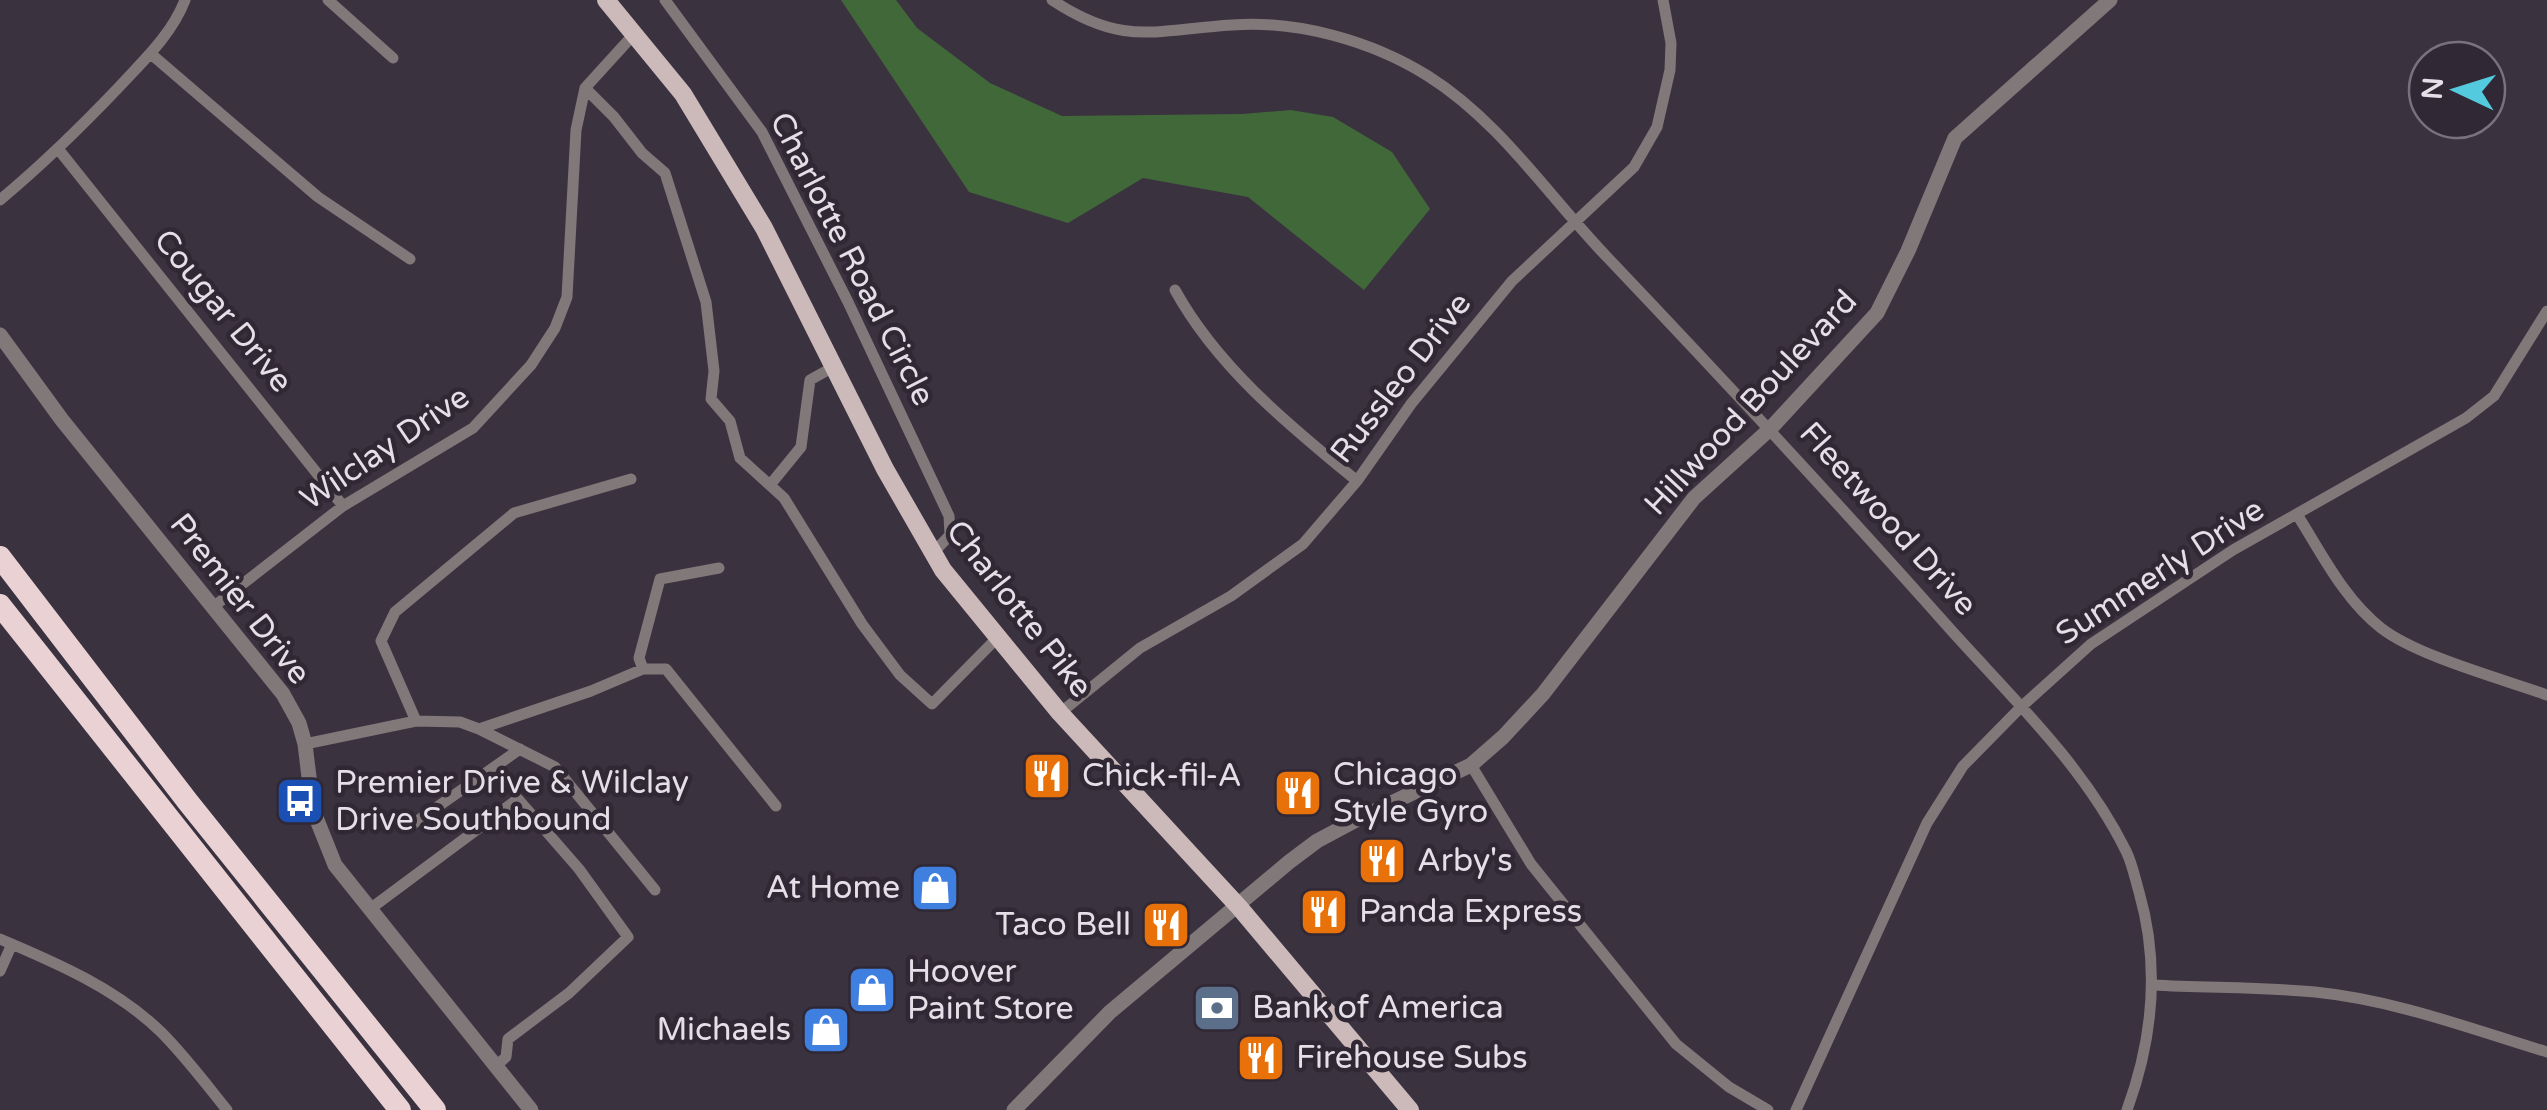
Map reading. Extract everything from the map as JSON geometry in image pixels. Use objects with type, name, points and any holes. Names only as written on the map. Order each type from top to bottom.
[{"type":"highway","points":[[0,556],[188,802],[435,1110]]},
{"type":"highway","points":[[0,605],[400,1110]]},
{"type":"main road","name":"Charlotte Pike","points":[[606,0],[683,94],[764,228],[885,469],[943,570],[1060,713],[1239,907],[1410,1110]]},
{"type":"street","points":[[0,200],[60,150],[150,54],[178,18],[185,0]]},
{"type":"street","points":[[328,0],[393,58]]},
{"type":"street","name":"Charlotte Road Circle","points":[[665,0],[762,132],[848,302],[949,516],[950,535],[933,553]]},
{"type":"street","name":"Fleetwood Drive","points":[[1052,0],[1107,28],[1152,34],[1235,24],[1330,32],[1426,75],[1483,117],[1575,223],[1770,428],[2083,777],[2128,854],[2146,917],[2153,985],[2147,1037],[2127,1110]]},
{"type":"street","name":"Russleo Drive","points":[[1060,713],[1140,648],[1272,569],[1302,544],[1357,481],[1411,404],[1509,285],[1634,167],[1657,127],[1670,70],[1671,43],[1663,0]]},
{"type":"street","name":"Hillwood Boulevard","points":[[1014,1110],[1110,1012],[1317,841],[1471,765],[1503,737],[1544,694],[1694,498],[1770,428],[1877,313],[1908,251],[1955,138],[2110,0]]},
{"type":"street","points":[[635,33],[585,88],[614,116],[642,153],[665,172],[706,302],[714,371],[711,398],[730,421],[740,458],[784,498],[862,624],[900,674],[932,704],[998,637]]},
{"type":"street","points":[[150,54],[318,197],[410,259]]},
{"type":"street","name":"Wilclay Drive","points":[[213,607],[343,506],[473,428],[530,365],[555,328],[567,297],[576,130],[585,88]]},
{"type":"street","name":"Cougar Drive","points":[[60,150],[343,506]]},
{"type":"street","points":[[1174,290],[1238,376],[1279,417],[1357,481]]},
{"type":"street","name":"Summerly Drive","points":[[1796,1110],[1927,823],[1963,766],[2021,706],[2091,644],[2233,550],[2456,426],[2494,396],[2547,311]]},
{"type":"street","name":"Premier Drive","points":[[0,335],[62,420],[283,694],[306,744],[312,810],[335,865],[531,1110]]},
{"type":"street","points":[[770,485],[801,447],[810,380],[835,366]]},
{"type":"street","points":[[416,721],[380,641],[395,612],[514,513],[631,479]]},
{"type":"street","points":[[2298,516],[2346,593],[2382,628],[2419,648],[2547,695]]},
{"type":"street","points":[[643,669],[640,658],[660,579],[719,568]]},
{"type":"street","points":[[479,729],[643,669],[666,670],[776,806]]},
{"type":"street","points":[[306,744],[416,721],[460,722],[479,729],[555,767],[654,890]]},
{"type":"street","points":[[410,826],[520,750]]},
{"type":"street","points":[[1471,765],[1531,864],[1676,1044],[1728,1087],[1768,1110]]},
{"type":"street","points":[[370,909],[518,799],[579,869],[628,937],[570,994],[508,1039],[506,1057],[496,1066]]},
{"type":"street","points":[[0,971],[6,942],[102,987],[161,1032],[227,1110]]},
{"type":"street","points":[[2153,985],[2313,992],[2355,999],[2405,1008],[2547,1052]]},
{"type":"green space","points":[[841,0],[896,0],[917,28],[990,83],[1062,116],[1291,110],[1333,117],[1392,152],[1430,209],[1364,290],[1248,197],[1143,178],[1068,223],[969,192]]},
{"type":"place","name":"Chick-fil-A","points":[[1047,776]]},
{"type":"place","name":"Chicago Style Gyro","points":[[1298,793]]},
{"type":"place","name":"Premier Drive & Wilclay Drive Southbound","points":[[300,801]]},
{"type":"place","name":"Arby's","points":[[1382,861]]},
{"type":"place","name":"At Home","points":[[935,888]]},
{"type":"place","name":"Panda Express","points":[[1324,912]]},
{"type":"place","name":"Taco Bell","points":[[1166,925]]},
{"type":"place","name":"Hoover Paint Store","points":[[872,990]]},
{"type":"place","name":"Bank of America","points":[[1217,1008]]},
{"type":"place","name":"Michaels","points":[[826,1030]]},
{"type":"place","name":"Firehouse Subs","points":[[1261,1058]]}]
